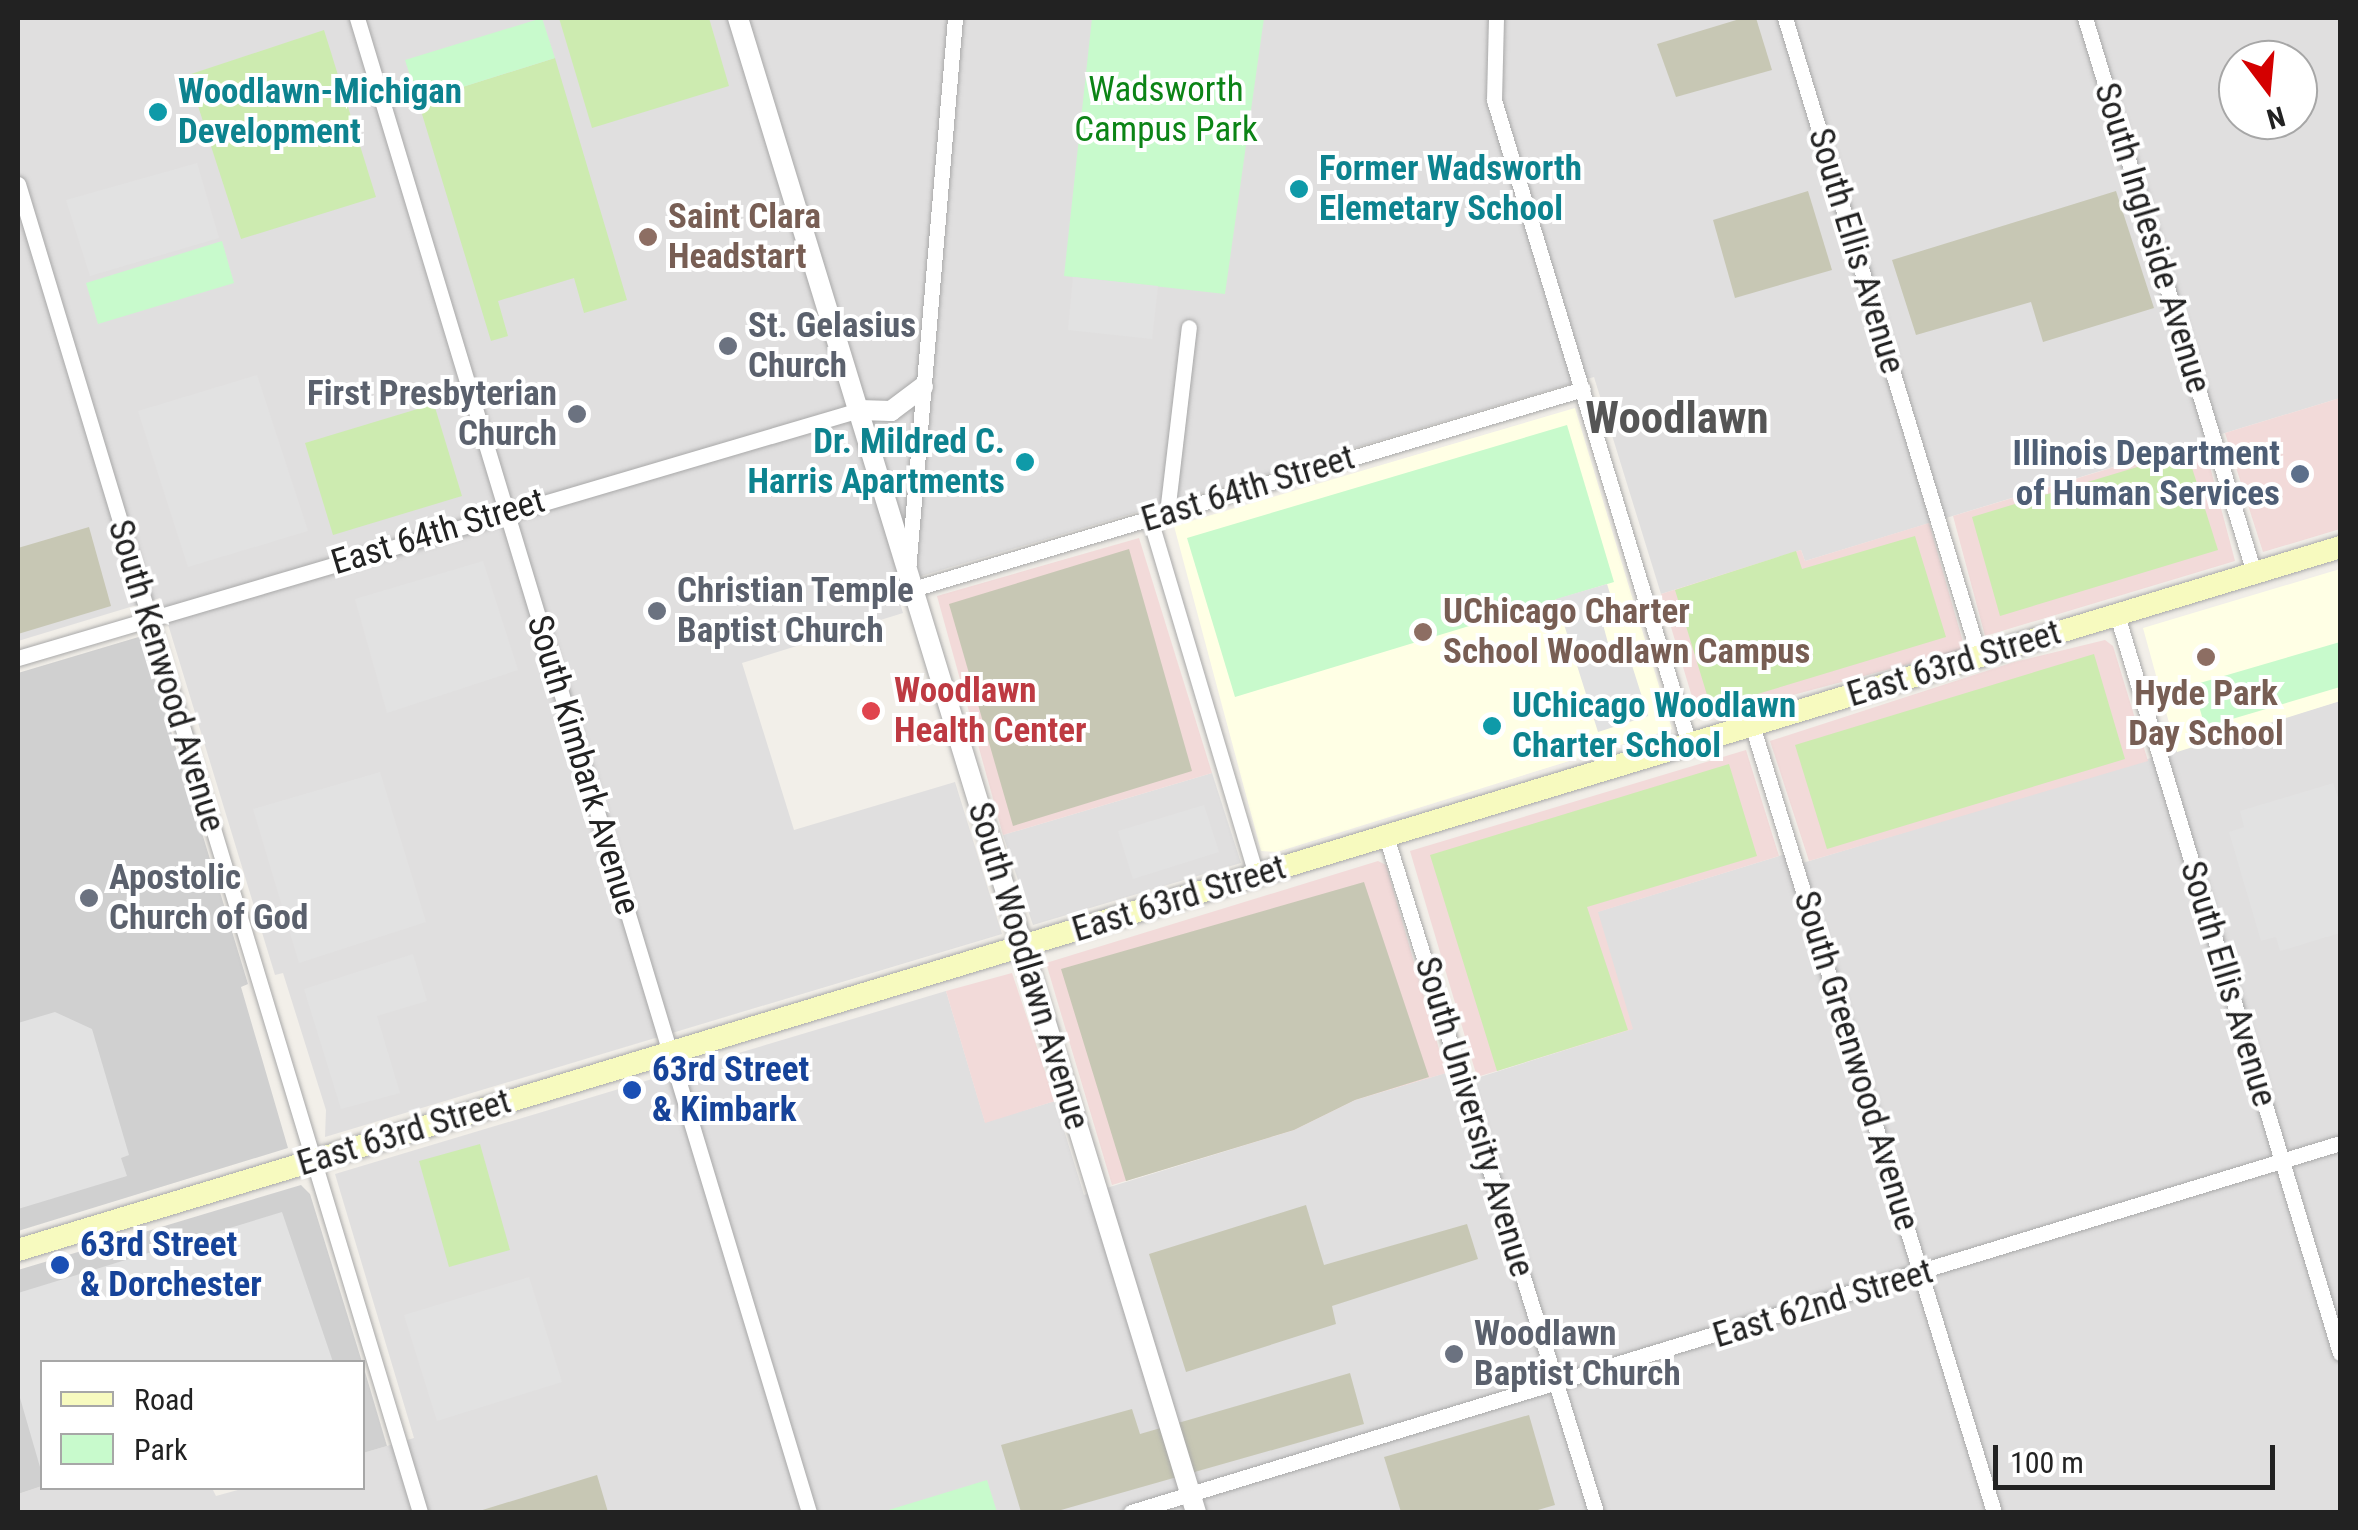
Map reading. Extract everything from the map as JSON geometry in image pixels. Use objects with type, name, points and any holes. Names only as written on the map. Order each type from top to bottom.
[{"type":"main road","name":"East 63rd Street","points":[[18,1250],[2340,547]]},
{"type":"street","name":"South Kimbark Avenue","points":[[357,18],[809,1512]]},
{"type":"street","name":"South Woodlawn Avenue","points":[[738,18],[1193,1504]]},
{"type":"street","points":[[910,580],[955,18]]},
{"type":"street","points":[[1496,18],[1494,100],[1689,744]]},
{"type":"street","name":"South Ellis Avenue","points":[[1785,18],[1979,656]]},
{"type":"street","name":"South Ingleside Avenue","points":[[2084,18],[2254,573]]},
{"type":"street","name":"South Kenwood Avenue","points":[[18,184],[420,1512]]},
{"type":"street","points":[[1168,513],[1189,327]]},
{"type":"street","points":[[859,410],[891,411],[909,404],[923,387]]},
{"type":"street","name":"East 64th Street","points":[[910,580],[1150,519],[1583,389]]},
{"type":"street","name":"East 64th Street","points":[[18,658],[505,511],[859,410]]},
{"type":"street","points":[[1150,519],[1256,875]]},
{"type":"street","name":"South Ellis Avenue","points":[[2117,615],[2340,1353]]},
{"type":"street","name":"South Greenwood Avenue","points":[[1752,725],[1994,1512]]},
{"type":"street","name":"South University Avenue","points":[[1386,836],[1596,1512]]},
{"type":"street","name":"East 62nd Street","points":[[1131,1512],[1193,1504],[1558,1384],[2340,1143]]},
{"type":"shaded area","points":[[18,18],[2340,18],[2340,398],[1805,561],[1801,550],[1661,594],[1594,377],[894,584],[903,613],[742,663],[794,830],[955,782],[1002,934],[325,1137],[326,1110],[283,973],[275,975],[160,598],[18,641]]},
{"type":"shaded area","points":[[1743,18],[1756,18],[1772,70],[1676,97],[1657,44]]},
{"type":"shaded area","points":[[197,163],[219,238],[90,276],[66,200]]},
{"type":"shaded area","points":[[1808,191],[1832,270],[1735,298],[1713,220]]},
{"type":"shaded area","points":[[2116,191],[2154,308],[2043,342],[2031,302],[1916,335],[1892,260]]},
{"type":"shaded area","points":[[1073,277],[1158,286],[1152,339],[1068,330]]},
{"type":"shaded area","points":[[257,375],[308,531],[188,567],[138,411]]},
{"type":"shaded area","name":"Illinois Department of Human Services","points":[[2340,398],[2340,529],[2263,552],[2225,433]]},
{"type":"shaded area","name":"UChicago Charter School Woodlawn Campus","points":[[1575,408],[1672,729],[1277,852],[1261,851],[1174,526]]},
{"type":"shaded area","points":[[2203,440],[2235,561],[1985,636],[1953,516]]},
{"type":"shaded area","points":[[1929,523],[1965,649],[1699,720],[1661,594],[1801,550],[1805,561]]},
{"type":"shaded area","points":[[89,527],[111,606],[18,634],[18,548]]},
{"type":"shaded area","points":[[1139,538],[1212,773],[1003,835],[937,596]]},
{"type":"shaded area","points":[[1129,549],[1192,771],[1013,826],[949,604]]},
{"type":"shaded area","points":[[483,561],[518,670],[387,713],[355,599]]},
{"type":"shaded area","points":[[2340,569],[2340,701],[2177,752],[2143,628]]},
{"type":"shaded area","points":[[1607,584],[1612,600],[1598,606],[1608,643],[1624,640],[1648,716],[1598,732],[1556,599]]},
{"type":"shaded area","points":[[142,636],[248,984],[241,987],[288,1148],[18,1231],[18,673]]},
{"type":"shaded area","points":[[2105,640],[2113,646],[2148,761],[1809,861],[1770,741],[2014,662]]},
{"type":"shaded area","points":[[2340,701],[2340,1512],[18,1512],[18,1494],[40,1487],[40,1490],[213,1490],[216,1496],[238,1490],[365,1490],[365,1452],[414,1438],[335,1174],[946,991],[985,1122],[1055,1101],[1084,1195],[1294,1130],[1355,1100],[1459,1069],[1464,1082],[1632,1029],[1597,912],[1792,852],[1796,865]]},
{"type":"shaded area","points":[[1746,750],[1779,856],[1598,912],[1633,1029],[1477,1077],[1410,851]]},
{"type":"shaded area","points":[[380,772],[426,922],[299,963],[253,809]]},
{"type":"shaded area","points":[[1212,773],[1241,863],[1033,925],[1003,835]]},
{"type":"shaded area","points":[[2333,783],[2340,804],[2340,933],[2280,951],[2276,937],[2261,941],[2229,832],[2244,827],[2240,811]]},
{"type":"shaded area","points":[[1204,805],[1219,852],[1133,879],[1118,831]]},
{"type":"shaded area","points":[[1378,861],[1386,865],[1446,1073],[1355,1100],[1294,1130],[1112,1185],[1046,963]]},
{"type":"shaded area","points":[[1364,882],[1429,1077],[1355,1100],[1294,1130],[1126,1181],[1061,969]]},
{"type":"shaded area","points":[[413,954],[427,1001],[377,1016],[400,1093],[341,1109],[304,989]]},
{"type":"shaded area","points":[[1012,973],[1055,1101],[985,1123],[946,991]]},
{"type":"shaded area","points":[[55,1012],[92,1029],[129,1155],[121,1158],[127,1176],[18,1209],[18,1023]]},
{"type":"shaded area","points":[[301,1185],[310,1194],[361,1360],[40,1360],[40,1487],[18,1494],[18,1270]]},
{"type":"shaded area","points":[[1306,1205],[1324,1265],[1467,1224],[1478,1259],[1332,1306],[1336,1324],[1186,1372],[1149,1254]]},
{"type":"shaded area","points":[[282,1212],[332,1360],[40,1360],[40,1467],[18,1391],[18,1293]]},
{"type":"shaded area","points":[[529,1277],[562,1382],[437,1421],[404,1315]]},
{"type":"shaded area","points":[[365,1372],[387,1446],[365,1452]]},
{"type":"shaded area","points":[[1350,1373],[1364,1424],[1054,1512],[1021,1512],[1001,1445],[1132,1409],[1140,1434]]},
{"type":"shaded area","points":[[1529,1415],[1555,1505],[1531,1512],[1401,1512],[1384,1457]]},
{"type":"shaded area","points":[[597,1475],[608,1512],[476,1512]]},
{"type":"green space","points":[[542,18],[555,58],[418,101],[405,60]]},
{"type":"green space","points":[[559,18],[709,18],[729,86],[592,128]]},
{"type":"green space","name":"Wadsworth Campus Park","points":[[1092,18],[1264,18],[1225,294],[1064,276]]},
{"type":"green space","points":[[324,30],[376,197],[241,239],[188,75]]},
{"type":"green space","points":[[555,58],[627,300],[584,313],[574,278],[498,301],[508,336],[491,341],[418,101]]},
{"type":"green space","points":[[222,241],[234,283],[98,324],[86,283]]},
{"type":"green space","points":[[434,404],[462,496],[333,535],[305,443]]},
{"type":"green space","points":[[1567,425],[1614,582],[1235,697],[1187,538]]},
{"type":"green space","points":[[2187,452],[2218,550],[2000,616],[1972,517]]},
{"type":"green space","points":[[1915,536],[1946,637],[1711,708],[1675,590],[1796,551],[1802,569]]},
{"type":"green space","points":[[2340,642],[2340,687],[2205,727],[2193,685]]},
{"type":"green space","points":[[2094,654],[2125,759],[1827,849],[1795,745]]},
{"type":"green space","points":[[1729,764],[1757,856],[1587,907],[1628,1030],[1497,1071],[1430,855]]},
{"type":"green space","points":[[480,1144],[510,1250],[449,1267],[419,1161]]},
{"type":"green space","points":[[987,1480],[997,1512],[882,1512]]},
{"type":"place","name":"Woodlawn-Michigan Development","points":[[158,112]]},
{"type":"place","name":"Former Wadsworth Elemetary School","points":[[1299,189]]},
{"type":"place","name":"Saint Clara Headstart","points":[[648,237]]},
{"type":"place","name":"St. Gelasius Church","points":[[728,346]]},
{"type":"place","name":"First Presbyterian Church","points":[[577,414]]},
{"type":"place","name":"Dr. Mildred C. Harris Apartments","points":[[1025,462]]},
{"type":"place","name":"Illinois Department of Human Services","points":[[2300,474]]},
{"type":"place","name":"Christian Temple Baptist Church","points":[[657,611]]},
{"type":"place","name":"UChicago Charter School Woodlawn Campus","points":[[1423,632]]},
{"type":"place","name":"Hyde Park Day School","points":[[2206,657]]},
{"type":"place","name":"Woodlawn Health Center","points":[[871,711]]},
{"type":"place","name":"UChicago Woodlawn Charter School","points":[[1492,726]]},
{"type":"place","name":"Apostolic Church of God","points":[[89,898]]},
{"type":"place","name":"63rd Street & Kimbark","points":[[632,1090]]},
{"type":"place","name":"63rd Street & Dorchester","points":[[60,1265]]},
{"type":"place","name":"Woodlawn Baptist Church","points":[[1454,1354]]},
{"type":"district","name":"Woodlawn","points":[[1677,418]]}]
